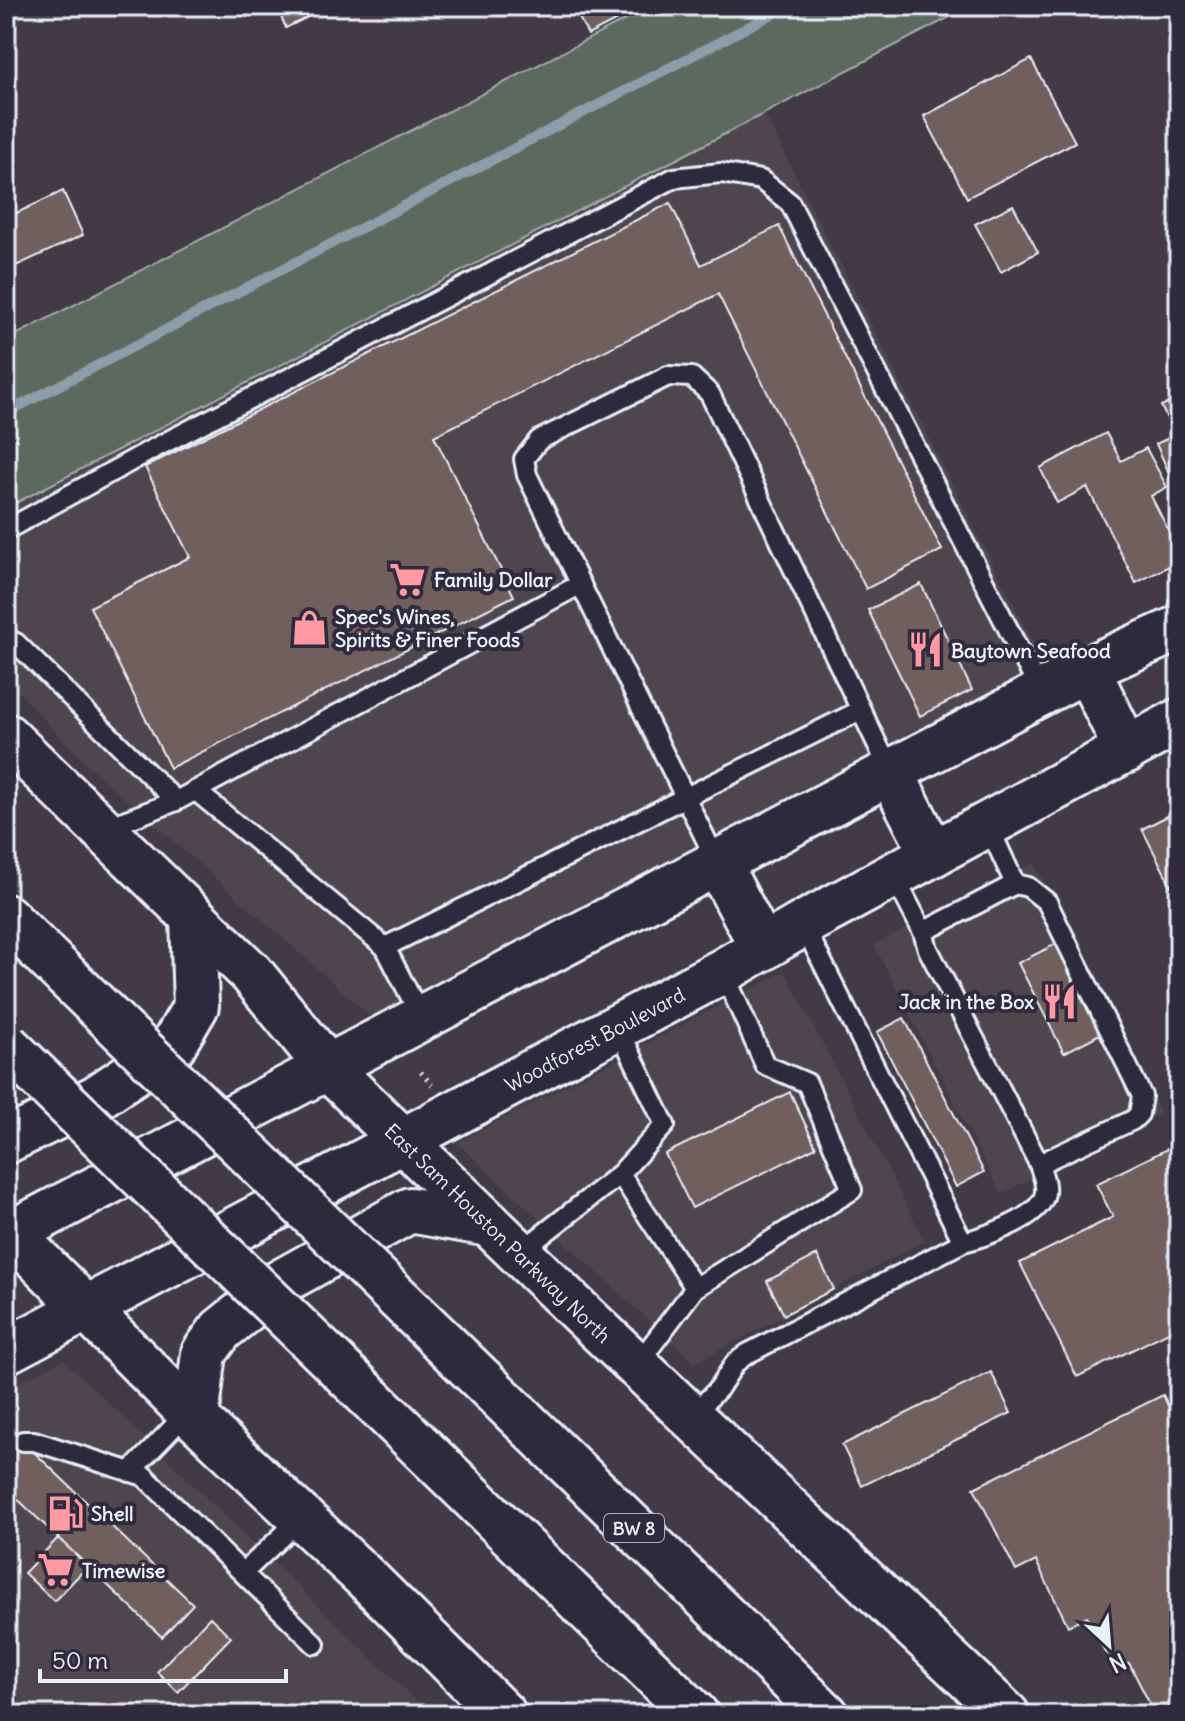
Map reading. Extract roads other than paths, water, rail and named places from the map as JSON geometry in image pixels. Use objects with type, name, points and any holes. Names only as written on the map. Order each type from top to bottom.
[{"type":"main road","points":[[504,1715],[8,1233],[329,1069],[1087,669],[1179,628]]},
{"type":"main road","points":[[1087,669],[1127,750]]},
{"type":"main road","name":"Woodforest Boulevard","points":[[6,1351],[723,971],[803,924],[1179,721]]},
{"type":"main road","name":"East Sam Houston Parkway North","points":[[6,736],[251,973],[329,1069],[636,1366],[1007,1715]]},
{"type":"main road","points":[[891,773],[933,854]]},
{"type":"main road","points":[[718,864],[763,948]]},
{"type":"main road","name":"BW 8","points":[[6,917],[826,1715]]},
{"type":"main road","points":[[6,1141],[96,1098],[172,1047],[196,1006],[193,917]]},
{"type":"main road","points":[[6,1045],[696,1715]]},
{"type":"main road","points":[[192,1415],[204,1353],[221,1330],[281,1282],[410,1210],[504,1238]]},
{"type":"lane","points":[[6,530],[151,450],[674,178],[721,173],[761,180],[790,203],[1041,693]]},
{"type":"lane","points":[[718,864],[527,475],[524,459],[539,440],[668,376],[692,377],[710,394],[891,773]]},
{"type":"lane","points":[[102,829],[196,791],[581,584]]},
{"type":"lane","points":[[6,638],[16,643],[176,801]]},
{"type":"lane","points":[[385,947],[861,710]]},
{"type":"lane","points":[[196,791],[385,947],[422,1019]]},
{"type":"lane","points":[[988,825],[1015,884]]},
{"type":"lane","points":[[691,1417],[719,1388],[735,1363],[747,1354],[963,1242],[986,1236],[1027,1215],[1042,1201],[1045,1184],[1039,1164],[928,949],[923,932],[894,875]]},
{"type":"lane","points":[[923,932],[1015,884],[1028,887],[1047,902],[1142,1096],[1139,1114],[1133,1120],[1039,1164]]},
{"type":"lane","points":[[803,924],[963,1242]]},
{"type":"lane","points":[[636,1366],[695,1288],[852,1190],[807,1083],[765,1065],[723,971]]},
{"type":"lane","points":[[504,1238],[620,1174],[665,1125],[617,1025]]},
{"type":"lane","points":[[620,1174],[695,1288]]},
{"type":"lane","points":[[130,1472],[192,1415]]},
{"type":"lane","points":[[23,1441],[34,1441],[144,1476],[315,1644]]},
{"type":"lane","points":[[243,1573],[301,1518]]},
{"type":"waterway","points":[[6,413],[788,6]]},
{"type":"place","name":"Family Dollar","points":[[408,579]]},
{"type":"place","name":"Spec's Wines, Spirits & Finer Foods","points":[[309,627]]},
{"type":"place","name":"Baytown Seafood","points":[[925,650]]},
{"type":"place","name":"Jack in the Box","points":[[1060,1001]]},
{"type":"place","name":"Shell","points":[[65,1513]]},
{"type":"place","name":"Timewise","points":[[56,1570]]}]
